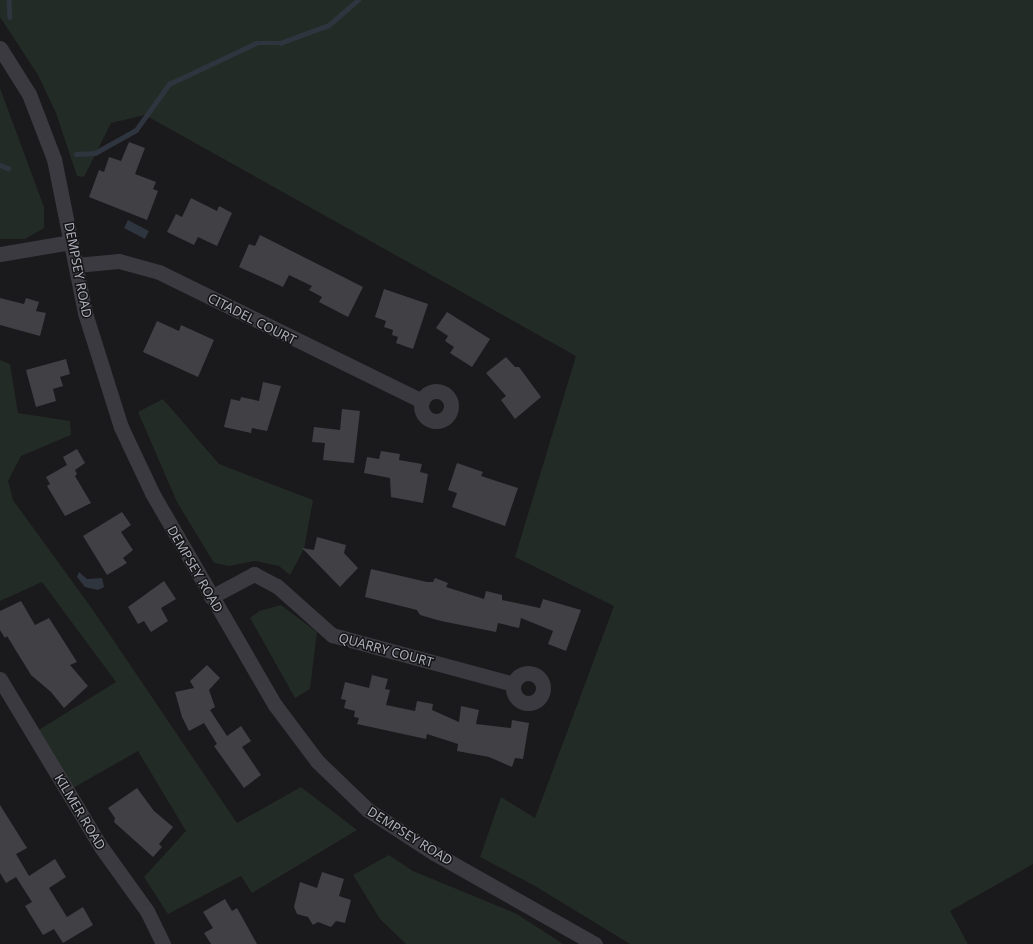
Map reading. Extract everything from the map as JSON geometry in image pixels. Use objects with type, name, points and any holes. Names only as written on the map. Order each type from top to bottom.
[{"type":"street","name":"DEMPSEY ROAD","points":[[0,48],[28,94],[44,131],[62,186],[71,242],[94,347],[121,428],[152,493],[211,597],[294,732],[348,793],[388,826],[595,944]]},
{"type":"street","points":[[0,254],[71,242]]},
{"type":"street","name":"CITADEL COURT","points":[[76,265],[119,261],[159,272],[422,401]]},
{"type":"street","name":"QUARRY COURT","points":[[211,597],[254,574],[276,586],[332,635],[514,684]]},
{"type":"street","name":"KILMER ROAD","points":[[0,679],[101,848],[147,911],[163,944]]},
{"type":"shaded area","points":[[0,0],[1033,0],[1033,864],[950,911],[968,944],[630,944],[535,886],[480,857],[501,797],[535,818],[614,606],[515,557],[576,356],[145,115],[111,123],[84,177],[77,176],[56,113],[38,75],[0,17]]},
{"type":"shaded area","points":[[0,88],[44,207],[44,228],[25,239],[0,239]]},
{"type":"shaded area","points":[[128,220],[149,231],[145,239],[124,228]]},
{"type":"shaded area","points":[[0,360],[10,364],[18,413],[70,421],[71,435],[21,456],[8,481],[13,500],[93,610],[237,823],[301,787],[357,830],[252,893],[241,876],[168,914],[144,877],[186,831],[138,751],[73,788],[37,731],[116,682],[42,582],[0,601]]},
{"type":"shaded area","points":[[163,399],[219,464],[313,500],[304,549],[290,575],[279,566],[255,561],[229,566],[214,563],[177,502],[138,412]]},
{"type":"shaded area","points":[[79,572],[87,579],[102,578],[104,587],[98,590],[85,587],[77,577]]},
{"type":"shaded area","points":[[281,605],[317,632],[310,689],[295,698],[250,618],[259,611]]},
{"type":"shaded area","points":[[389,855],[413,871],[517,914],[563,944],[406,944],[380,919],[353,875]]},
{"type":"building","points":[[129,142],[145,148],[135,174],[156,182],[153,189],[158,191],[147,220],[89,197],[99,170],[104,172],[109,157],[121,161]]},
{"type":"building","points":[[191,198],[217,211],[219,206],[232,213],[217,246],[198,237],[194,245],[167,232],[176,214],[182,217]]},
{"type":"building","points":[[260,235],[363,287],[348,317],[319,302],[322,297],[309,290],[312,286],[289,275],[283,287],[239,267],[249,244],[255,246]]},
{"type":"building","points":[[384,289],[428,304],[413,349],[396,343],[398,337],[392,335],[393,330],[384,327],[386,321],[375,317]]},
{"type":"building","points":[[0,298],[24,304],[26,298],[39,302],[36,311],[46,313],[40,336],[0,325]]},
{"type":"building","points":[[447,312],[490,339],[472,367],[450,353],[454,347],[445,341],[448,336],[436,328]]},
{"type":"building","points":[[157,321],[179,331],[181,325],[214,340],[198,377],[143,352]]},
{"type":"building","points":[[506,357],[515,367],[519,367],[541,397],[515,419],[501,400],[506,396],[486,373]]},
{"type":"building","points":[[66,359],[70,374],[60,377],[63,386],[53,389],[56,401],[36,407],[26,370]]},
{"type":"building","points":[[263,382],[281,386],[267,431],[252,428],[251,433],[224,427],[231,399],[240,401],[241,397],[259,401]]},
{"type":"building","points":[[342,409],[360,411],[354,463],[323,460],[325,443],[312,442],[314,427],[340,430]]},
{"type":"building","points":[[77,449],[85,463],[75,470],[77,474],[75,476],[91,503],[65,516],[47,486],[50,484],[46,477],[67,465],[63,457]]},
{"type":"building","points":[[381,451],[400,454],[399,460],[422,464],[420,472],[428,474],[423,503],[391,497],[390,478],[364,473],[367,457],[379,459]]},
{"type":"building","points":[[457,463],[483,472],[481,476],[518,488],[505,526],[452,507],[457,493],[448,490]]},
{"type":"building","points":[[122,512],[131,525],[121,532],[133,550],[123,558],[127,563],[107,575],[83,536]]},
{"type":"building","points":[[317,537],[346,545],[344,553],[358,568],[340,587],[302,548],[314,550]]},
{"type":"building","points":[[371,569],[427,582],[433,582],[435,578],[448,583],[446,587],[484,599],[486,591],[502,595],[502,600],[540,608],[543,599],[581,610],[566,651],[548,644],[553,631],[521,618],[519,628],[498,623],[496,632],[441,621],[420,615],[417,610],[365,597]]},
{"type":"building","points":[[164,581],[176,599],[161,608],[168,621],[151,632],[144,621],[138,624],[128,607]]},
{"type":"building","points":[[21,601],[35,625],[49,618],[77,662],[70,665],[88,686],[64,708],[51,692],[31,675],[7,636],[5,638],[0,630],[0,611]]},
{"type":"building","points":[[207,665],[220,678],[209,690],[215,707],[210,710],[227,736],[241,726],[251,741],[242,747],[261,775],[244,788],[214,746],[217,744],[204,723],[189,731],[182,717],[175,692],[194,688],[190,681]]},
{"type":"building","points":[[372,675],[388,679],[385,689],[390,690],[386,705],[415,711],[417,701],[433,704],[432,710],[459,722],[461,706],[479,710],[476,724],[511,728],[512,720],[529,723],[523,759],[515,758],[512,767],[489,757],[457,751],[458,744],[427,734],[426,739],[357,724],[359,718],[354,717],[355,711],[344,708],[346,700],[341,699],[345,682],[369,688]]},
{"type":"building","points":[[137,788],[154,811],[173,827],[159,844],[162,847],[153,857],[114,822],[115,818],[108,808]]},
{"type":"building","points":[[0,805],[27,848],[16,854],[29,876],[55,859],[66,877],[49,888],[67,917],[83,907],[93,925],[63,943],[54,929],[43,935],[25,906],[32,902],[16,877],[6,883],[0,873]]},
{"type":"building","points":[[322,872],[344,879],[339,896],[351,900],[345,923],[336,921],[331,927],[318,922],[313,925],[308,917],[297,914],[294,907],[300,882],[317,888]]},
{"type":"building","points":[[225,899],[232,911],[237,908],[257,944],[211,944],[204,933],[213,928],[203,912]]},
{"type":"waterway","points":[[9,0],[10,17]]},
{"type":"waterway","points":[[76,154],[95,153],[136,130],[169,84],[256,43],[280,43],[329,25],[358,0]]},
{"type":"waterway","points":[[0,165],[8,168]]}]
